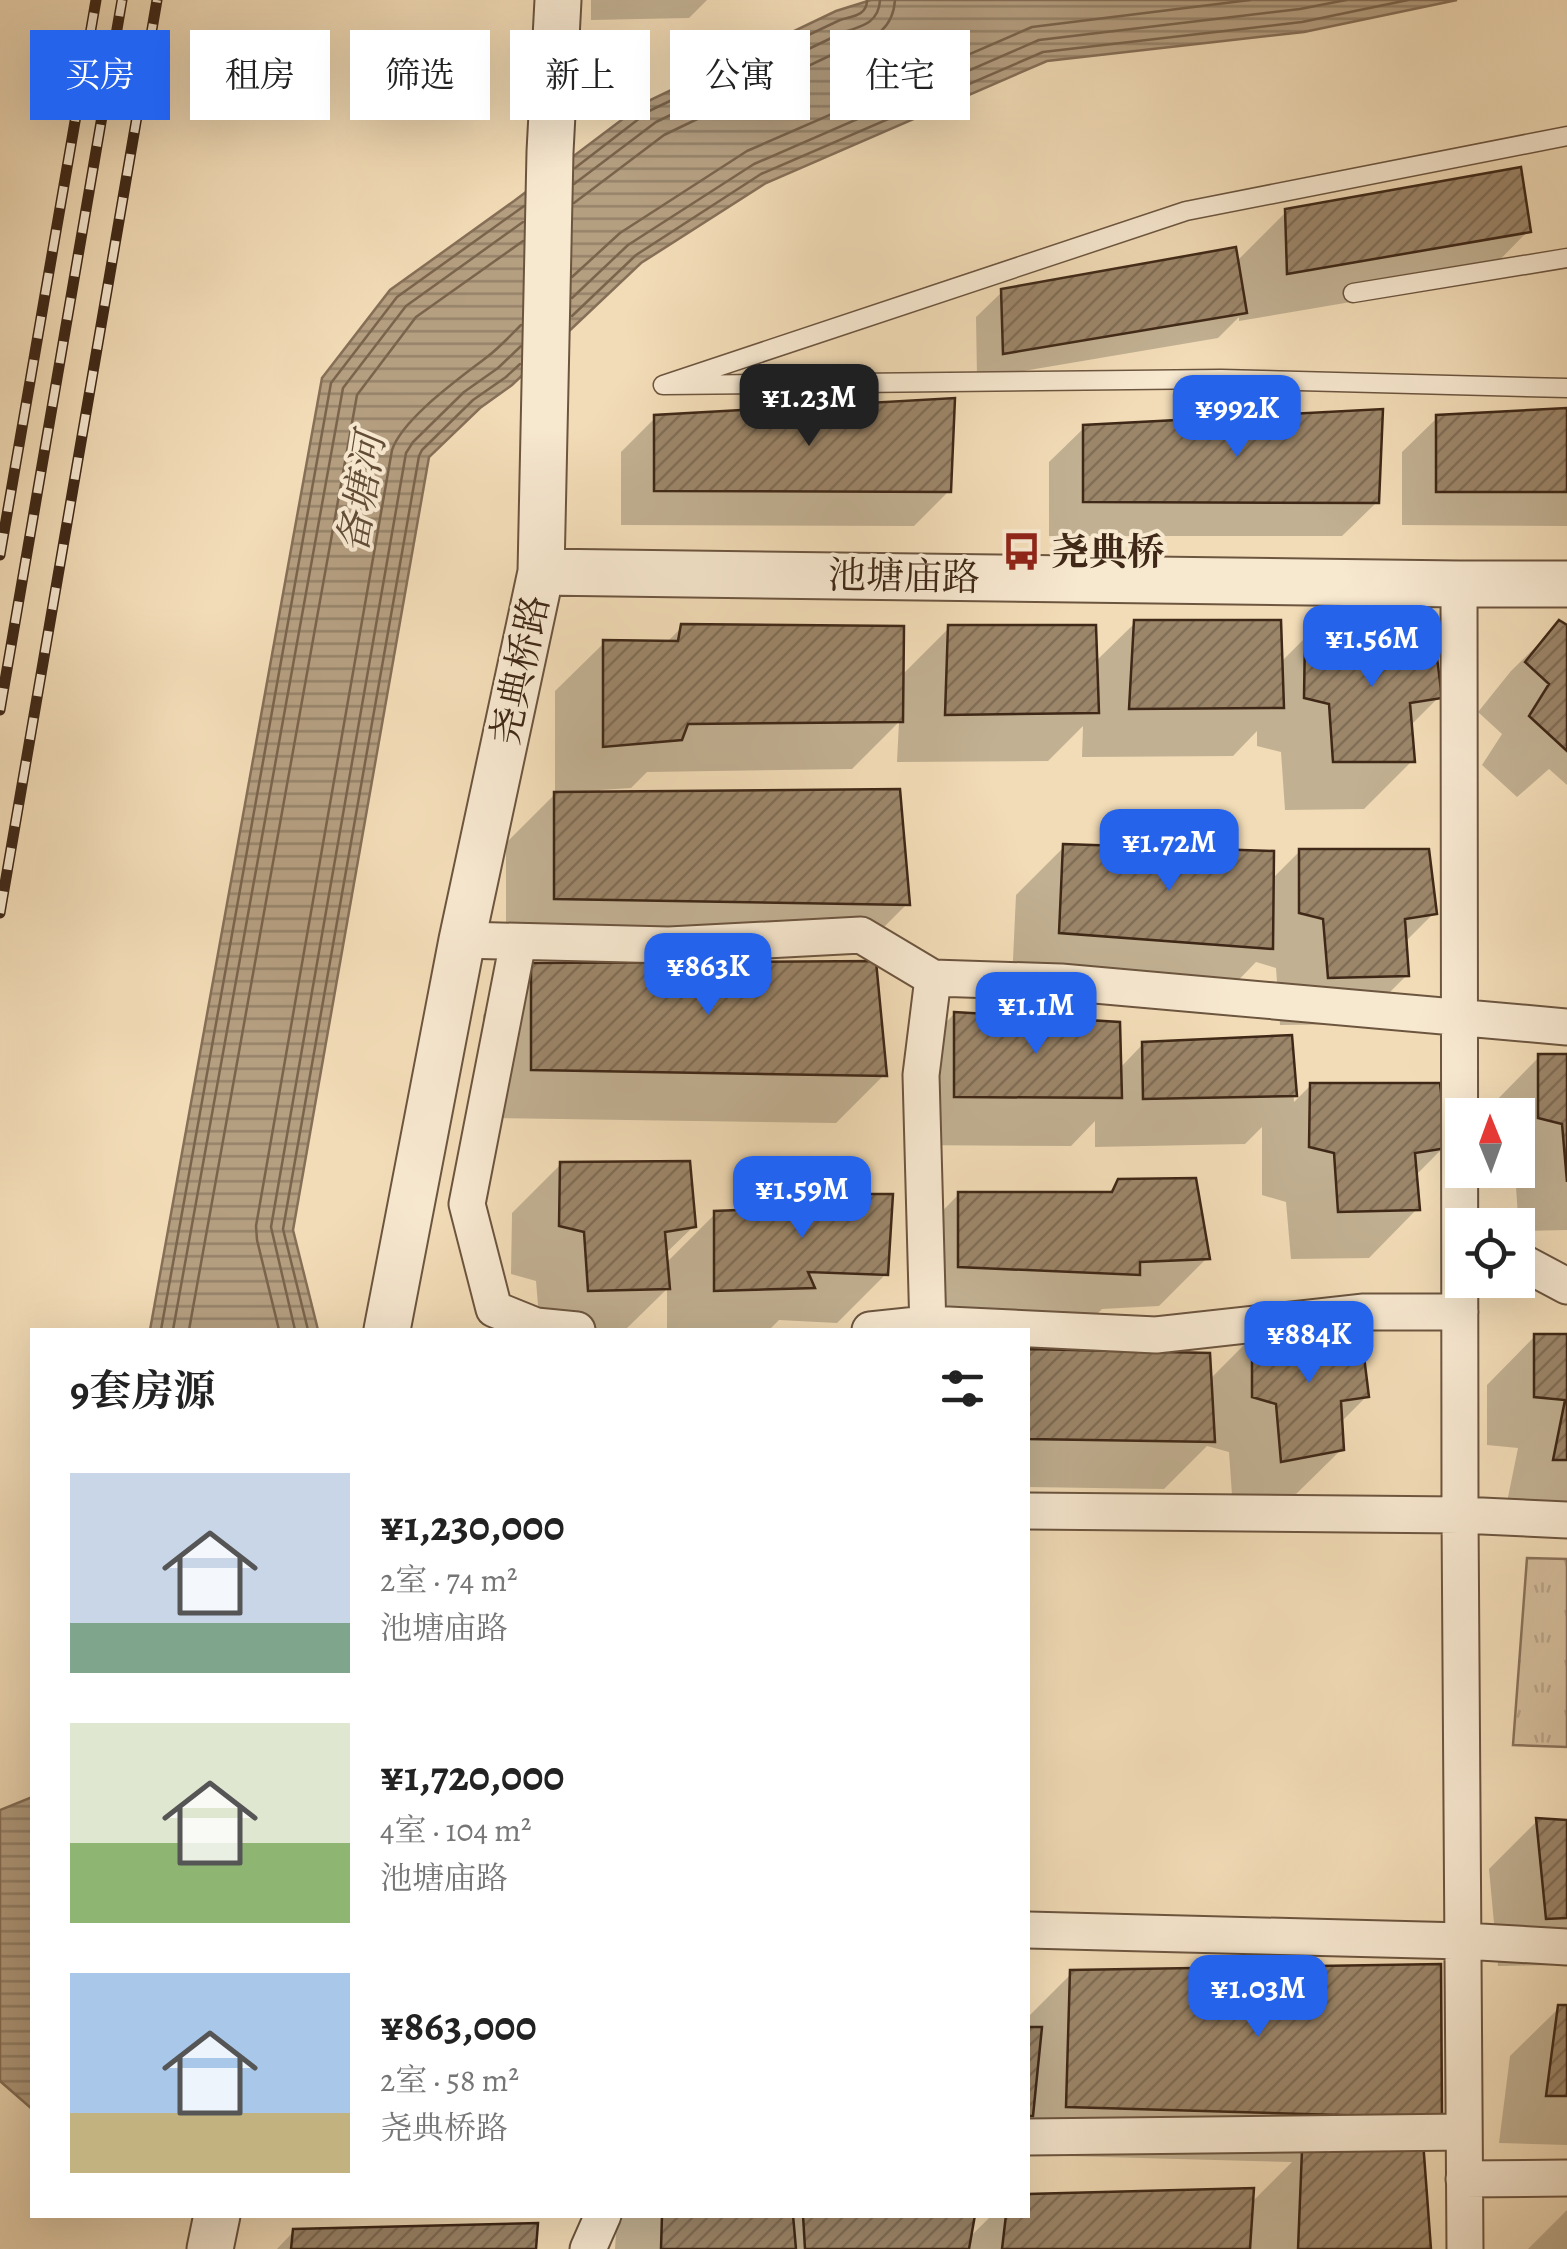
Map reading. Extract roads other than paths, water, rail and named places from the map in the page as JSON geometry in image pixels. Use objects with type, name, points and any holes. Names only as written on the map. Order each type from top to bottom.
[{"type":"street","name":"尧典桥路","points":[[387,1328],[462,940],[540,572],[550,152],[558,0]]},
{"type":"street","name":"池塘庙路","points":[[540,572],[1567,584]]},
{"type":"street","points":[[1459,584],[1461,1208]]},
{"type":"street","points":[[462,940],[668,945],[861,935],[933,978],[1062,982],[1567,1027]]},
{"type":"street","points":[[518,942],[467,1204],[494,1309],[536,1326],[556,1328]]},
{"type":"street","points":[[933,978],[922,1074],[927,1327],[952,1328]]},
{"type":"street","points":[[1535,1269],[1567,1286]]},
{"type":"street","points":[[1460,1298],[1465,2249]]},
{"type":"street","points":[[1030,1331],[1156,1336],[1364,1312],[1460,1312]]},
{"type":"street","points":[[1030,1511],[1460,1515],[1567,1520]]},
{"type":"street","points":[[1030,1930],[1567,1947]]},
{"type":"street","points":[[1030,2137],[1464,2132]]},
{"type":"street","points":[[1464,2179],[1567,2178]]},
{"type":"street","points":[[210,2249],[216,2218]]},
{"type":"street","points":[[588,2249],[603,2218]]},
{"type":"lane","points":[[1567,136],[1186,211],[662,386],[1221,379],[1567,388]]},
{"type":"lane","points":[[1353,293],[1567,258]]},
{"type":"water","name":"备塘河","points":[[871,0],[1457,0],[1304,32],[1047,61],[970,94],[970,30],[830,30],[830,120],[911,120],[766,183],[641,263],[429,457],[293,1230],[318,1328],[150,1328],[322,378],[390,290],[621,120],[650,120],[650,100],[670,91],[670,120],[810,120],[810,30],[796,30]]},
{"type":"water","points":[[30,1798],[30,2107],[0,2081],[0,1810]]},
{"type":"railway","points":[[0,555],[96,0]]},
{"type":"railway","points":[[0,710],[122,0]]},
{"type":"railway","points":[[0,913],[157,0]]},
{"type":"place","name":"尧典桥","points":[[1021,552]]}]
